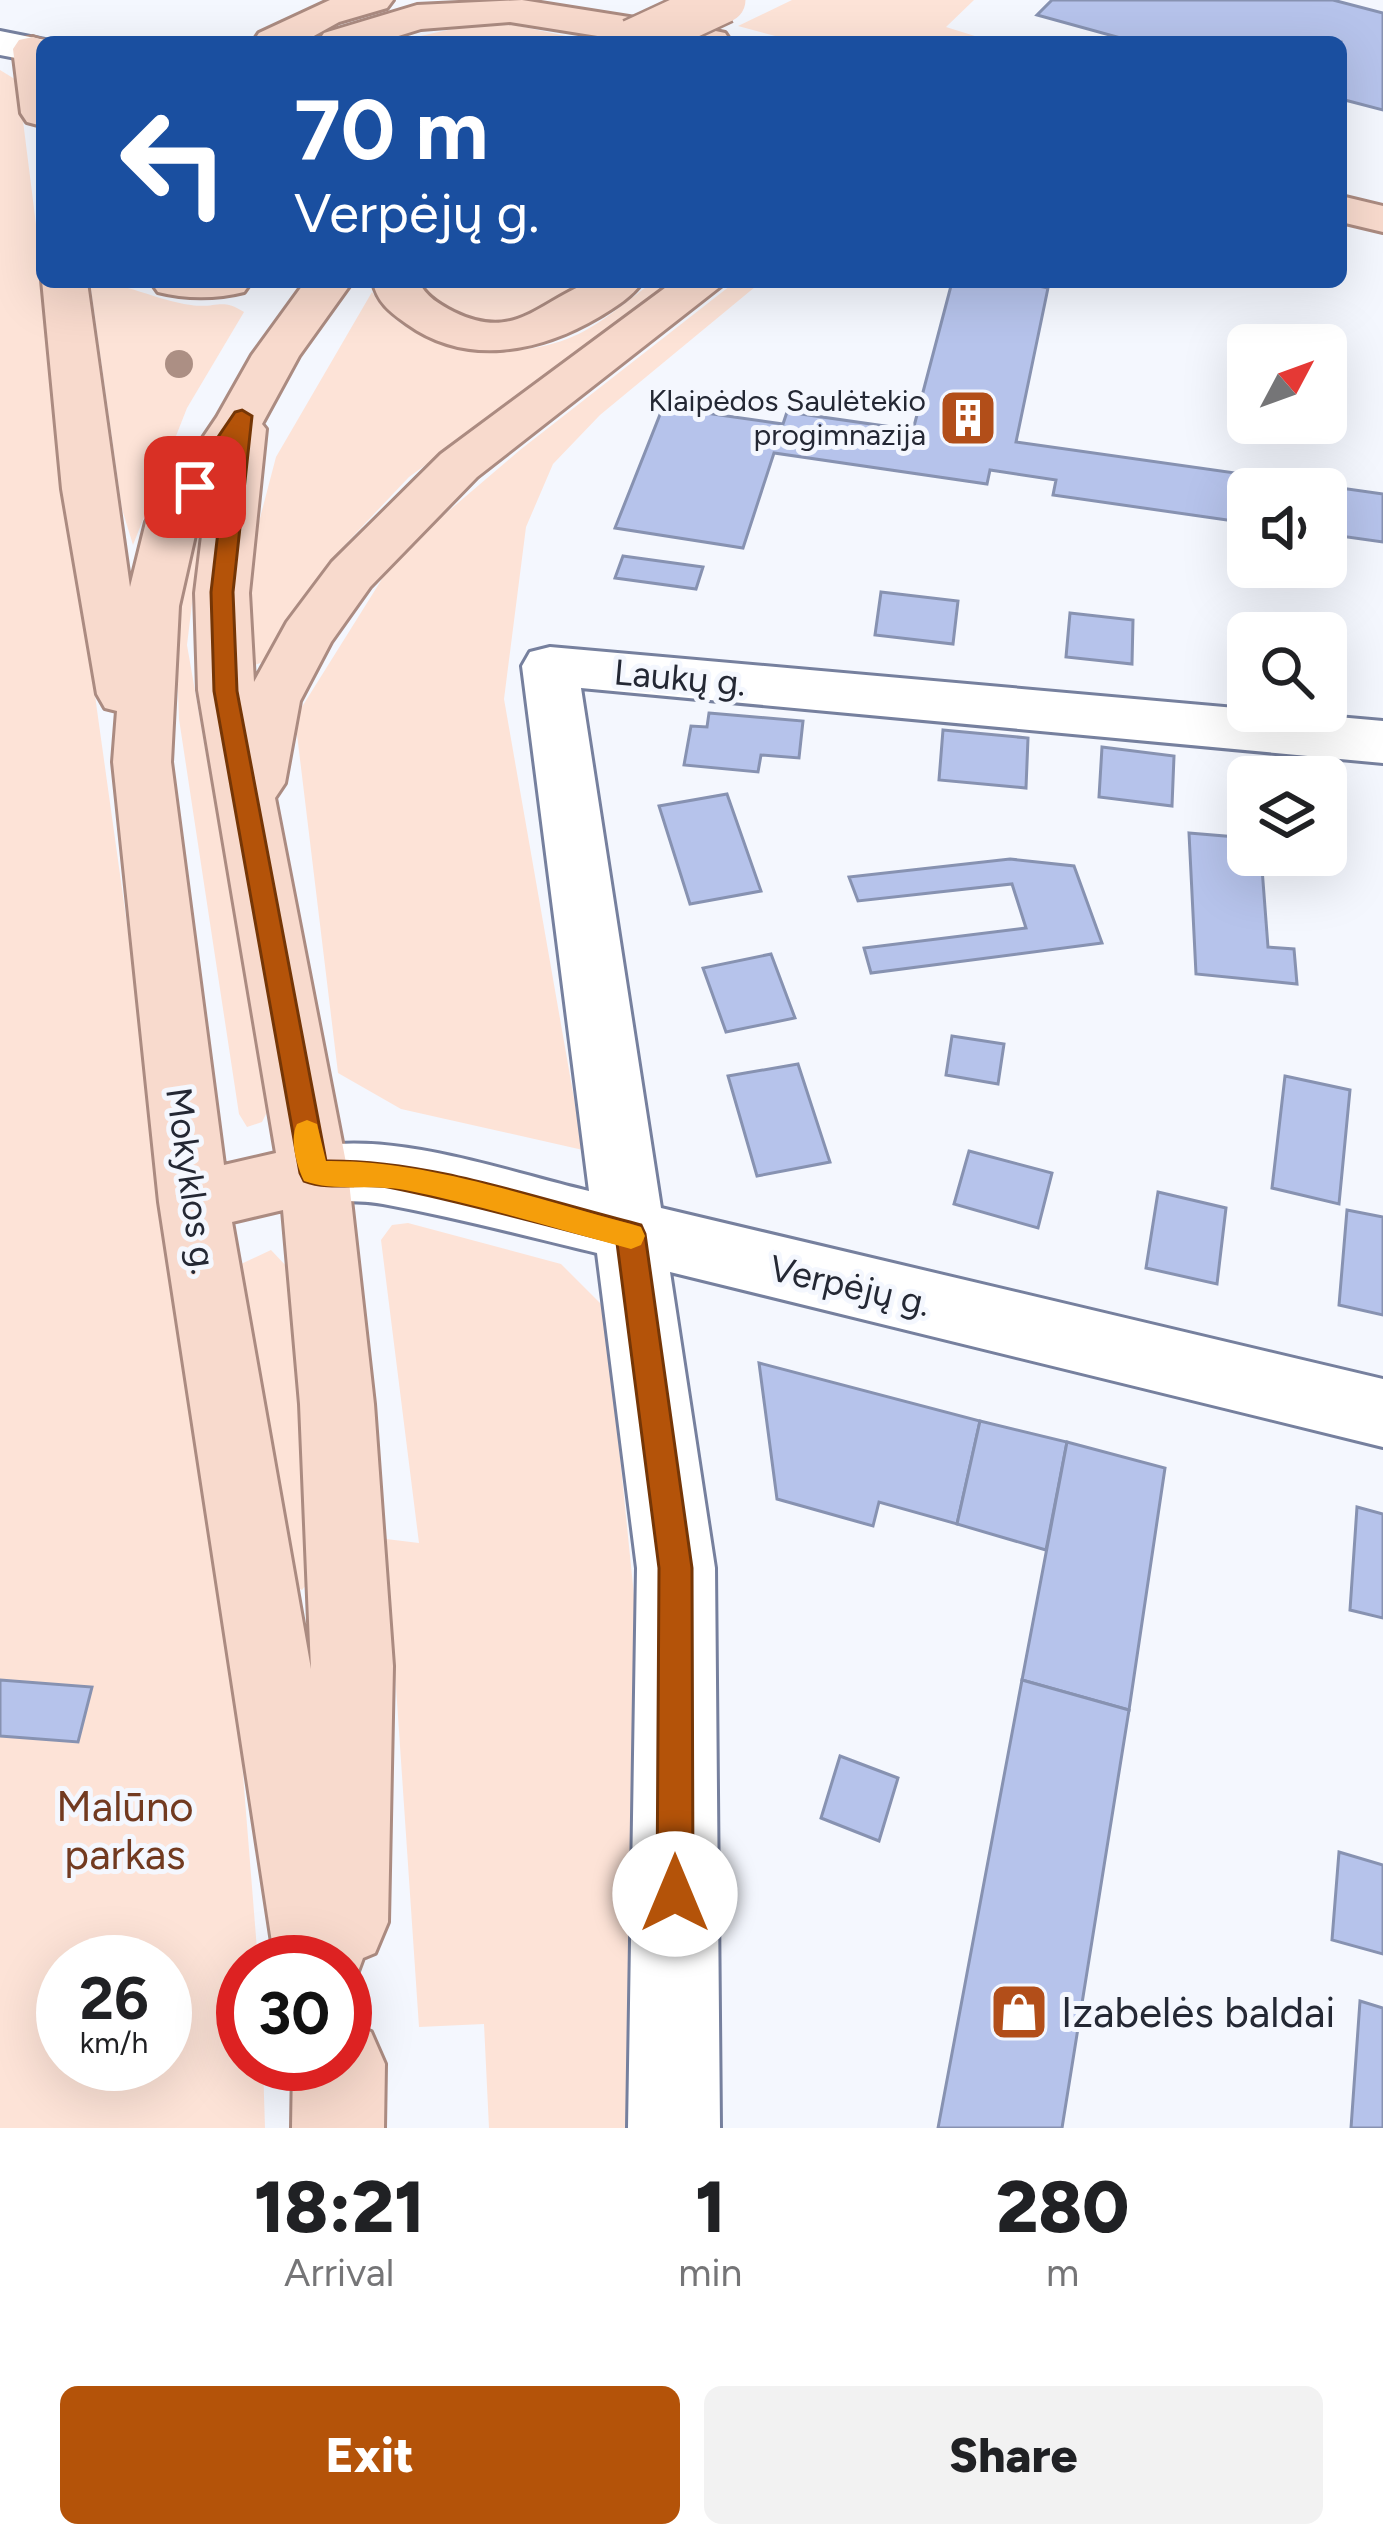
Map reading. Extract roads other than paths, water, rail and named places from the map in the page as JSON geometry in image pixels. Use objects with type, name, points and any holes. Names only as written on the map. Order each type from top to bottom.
[{"type":"main road","points":[[284,36],[325,14],[373,0]]},
{"type":"main road","points":[[600,0],[690,36]]},
{"type":"main road","points":[[646,36],[723,0]]},
{"type":"main road","points":[[357,36],[417,17],[510,10],[682,36]]},
{"type":"main road","points":[[25,48],[36,90]]},
{"type":"main road","points":[[1347,210],[1383,219]]},
{"type":"main road","points":[[65,288],[108,624],[142,762]]},
{"type":"main road","name":"Mokyklos g.","points":[[315,1935],[194,1202],[142,762],[152,605],[172,522],[276,355],[325,288]]},
{"type":"main road","points":[[397,288],[399,295],[443,328],[468,336],[496,337],[549,328],[610,288]]},
{"type":"main road","points":[[250,816],[269,706],[294,657],[363,558],[434,488],[695,288]]},
{"type":"main road","name":"Mokyklos g.","points":[[242,416],[222,592],[226,691],[314,1173],[338,1404],[352,1666],[343,1935]]},
{"type":"main road","points":[[194,1202],[314,1173]]},
{"type":"street","name":"Laukų g.","points":[[630,1234],[550,666],[1383,742]]},
{"type":"street","name":"Verpėjų g.","points":[[314,1173],[374,1172],[425,1182],[1383,1413]]},
{"type":"street","points":[[630,1234],[676,1568],[674,2128]]},
{"type":"place","name":"Klaipėdos Saulėtekio progimnazija","points":[[968,418]]},
{"type":"place","name":"Izabelės baldai","points":[[1019,2012]]},
{"type":"park label","name":"Malūno parkas","points":[[125,1830]]}]
